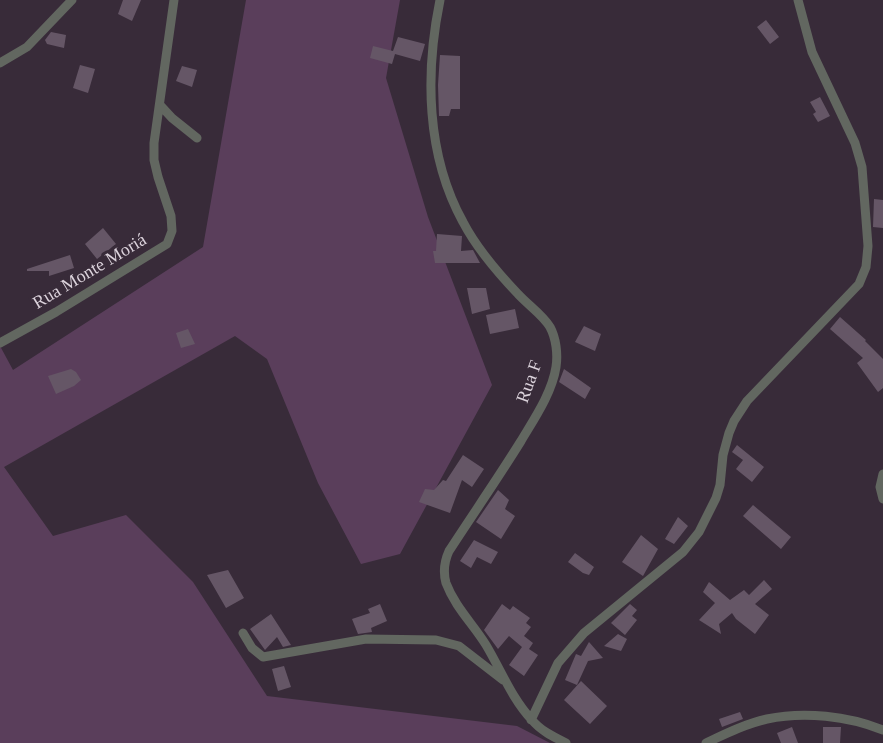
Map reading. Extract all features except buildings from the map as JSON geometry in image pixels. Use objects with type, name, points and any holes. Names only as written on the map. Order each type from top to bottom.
[{"type":"street","points":[[0,63],[27,47],[72,0]]},
{"type":"street","name":"Rua Monte Moriá","points":[[0,343],[56,312],[167,244],[172,231],[171,216],[163,197],[154,160],[154,143],[174,0]]},
{"type":"street","name":"Rua F","points":[[440,0],[432,46],[431,104],[435,142],[445,180],[459,215],[473,239],[505,280],[549,326],[555,339],[556,366],[545,398],[515,450],[448,551],[444,569],[446,581],[458,608],[470,620],[517,703],[541,730],[566,743]]},
{"type":"street","points":[[531,720],[558,663],[584,633],[683,552],[699,532],[716,498],[725,444],[743,406],[848,296],[863,276],[868,246],[862,166],[855,143],[812,52],[798,0]]},
{"type":"street","points":[[160,105],[197,138]]},
{"type":"street","points":[[883,474],[880,487],[883,499]]},
{"type":"street","points":[[243,633],[252,648],[263,657],[366,639],[421,639],[448,642],[467,651],[508,684]]},
{"type":"street","points":[[705,743],[734,729],[767,719],[789,716],[839,718],[858,721],[883,730]]},
{"type":"shaded area","points":[[246,0],[400,0],[386,78],[428,217],[492,385],[400,554],[361,564],[318,483],[267,359],[235,336],[4,467],[53,536],[126,515],[193,582],[267,696],[517,726],[550,743],[0,743],[0,346],[13,370],[203,247]]}]
